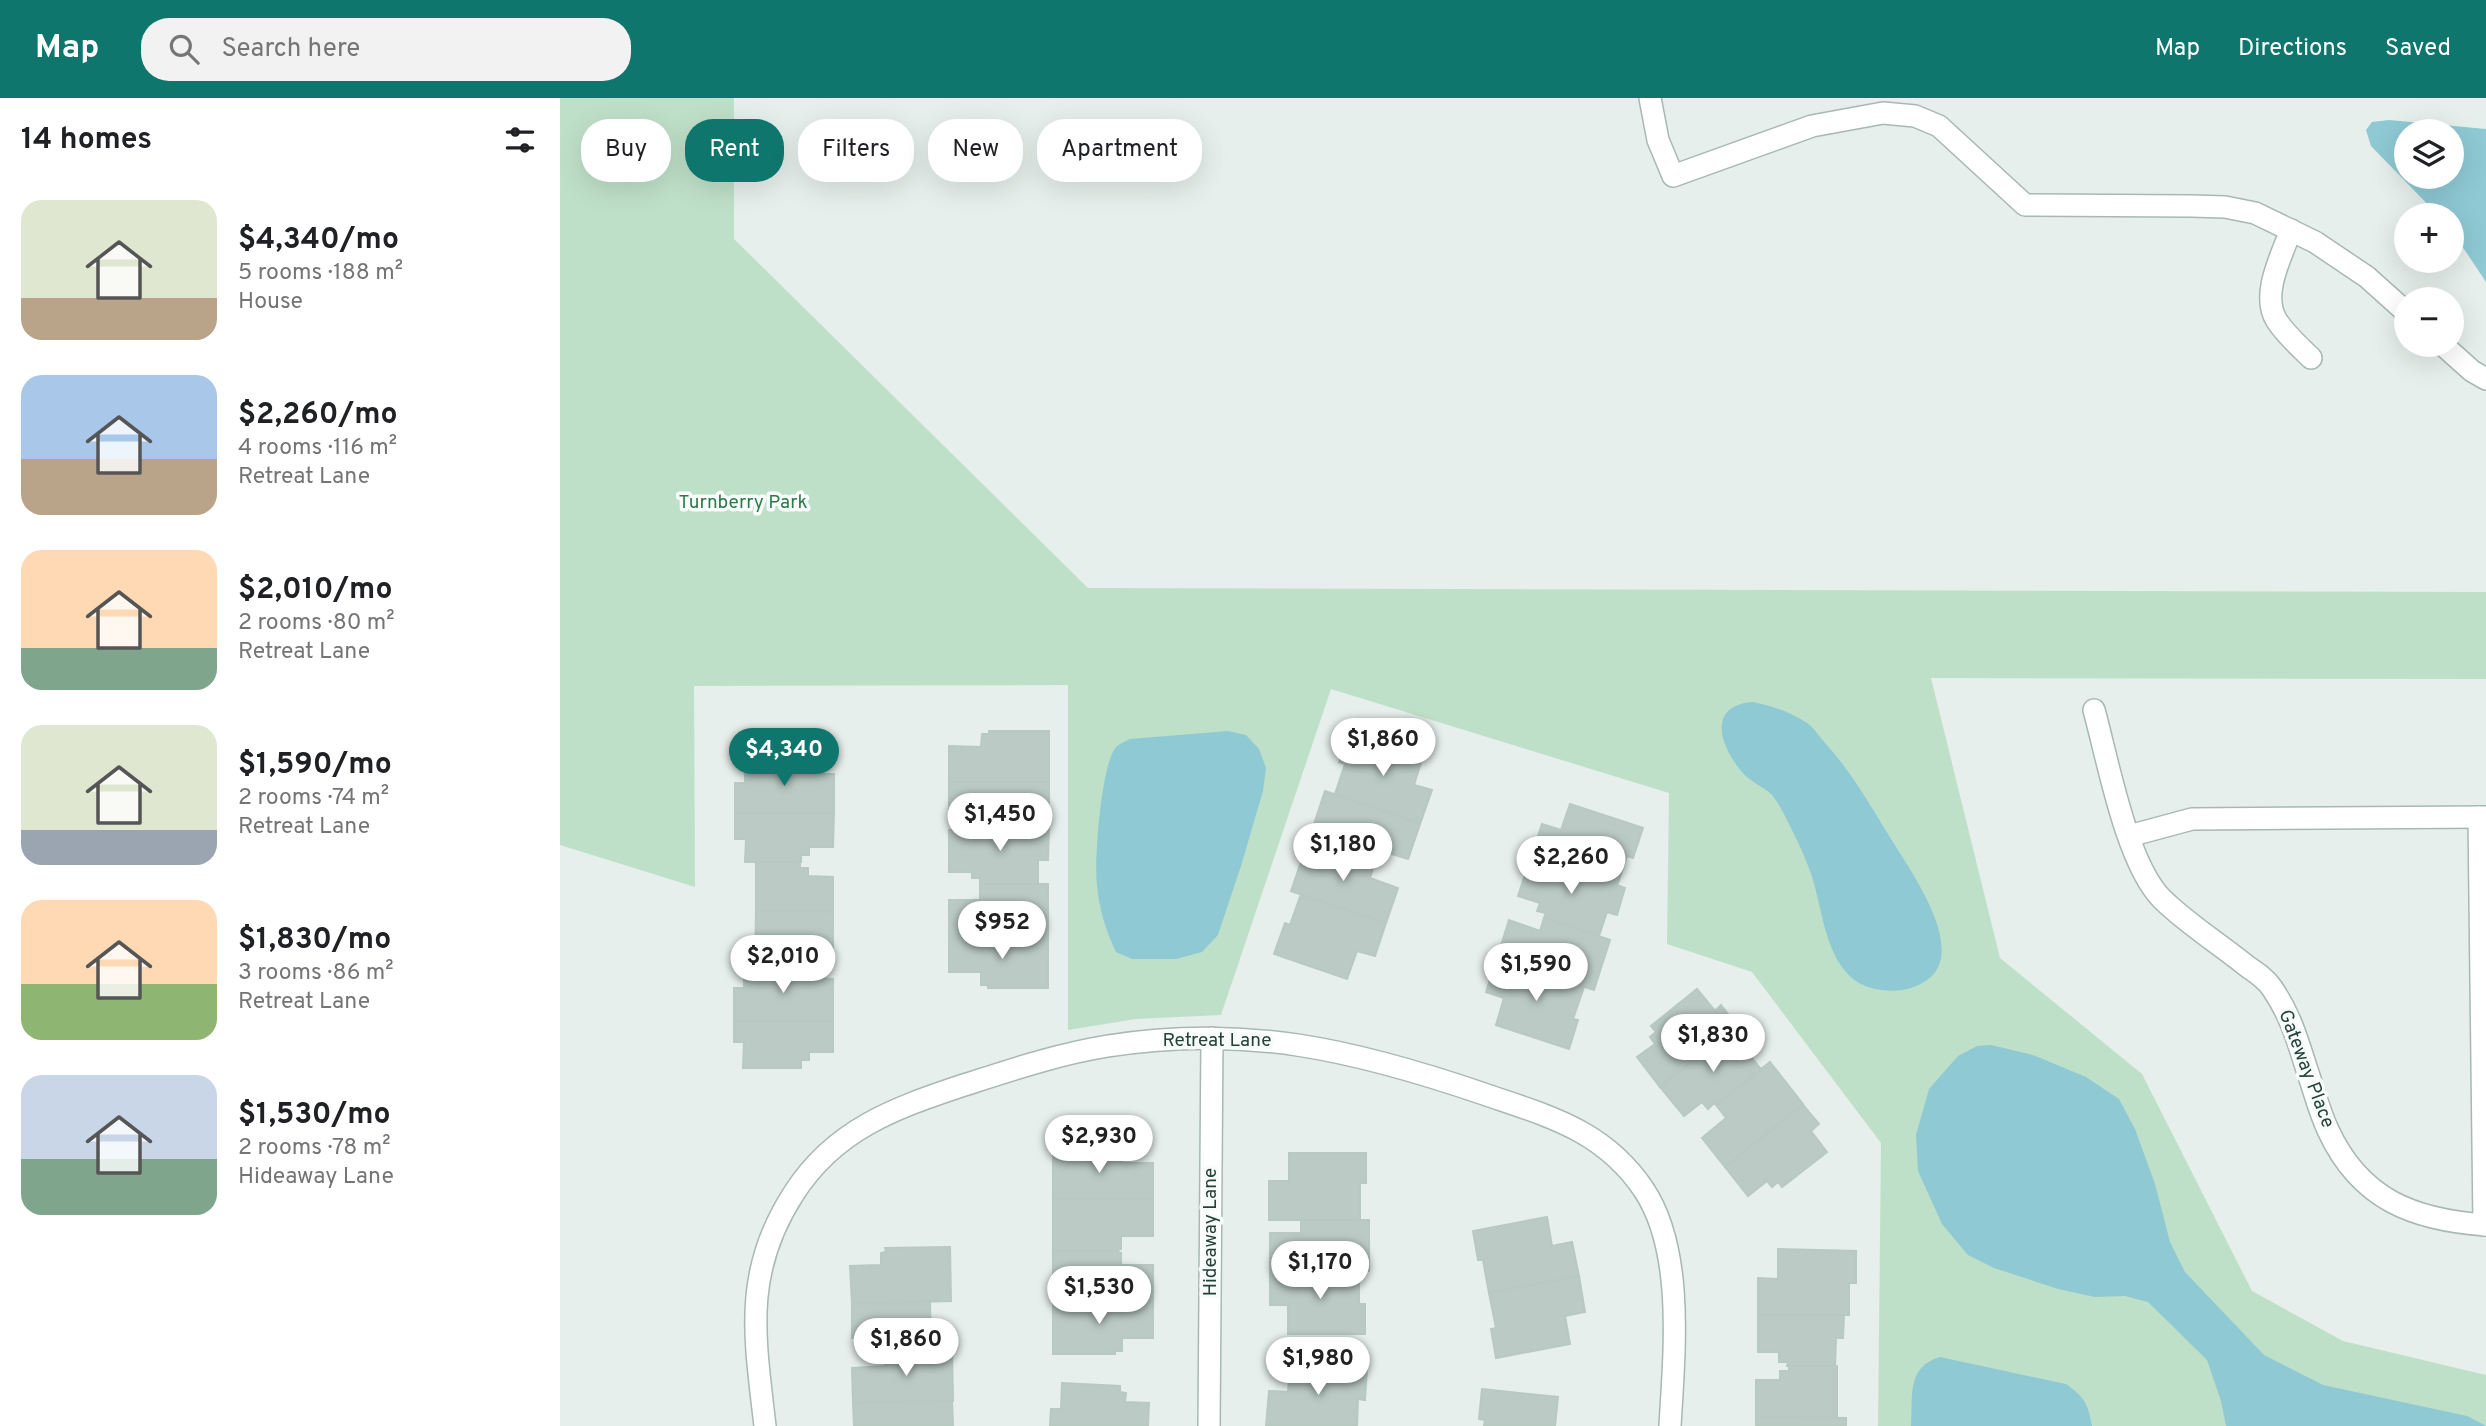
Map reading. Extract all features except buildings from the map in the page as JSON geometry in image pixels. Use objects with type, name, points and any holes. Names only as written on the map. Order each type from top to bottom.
[{"type":"street","points":[[1650,98],[1658,140],[1674,176],[1812,126],[1883,113],[1915,116],[1939,126],[2025,205],[2225,208],[2255,213],[2315,242],[2367,277],[2394,301]]},
{"type":"street","points":[[2291,230],[2278,265],[2271,299],[2276,320],[2311,358]]},
{"type":"street","points":[[2456,357],[2486,379]]},
{"type":"street","name":"Gateway Place","points":[[2094,710],[2129,836],[2145,875],[2161,897],[2269,983],[2287,1010],[2328,1130],[2342,1154],[2362,1180],[2387,1202],[2417,1214],[2452,1222],[2485,1225],[2483,817],[2192,820],[2129,836]]},
{"type":"street","name":"Retreat Lane","points":[[765,1426],[755,1331],[756,1288],[760,1272],[773,1232],[795,1191],[839,1142],[895,1109],[1031,1064],[1104,1046],[1212,1038],[1301,1044],[1390,1064],[1558,1120],[1588,1135],[1612,1152],[1650,1199],[1667,1240],[1673,1285],[1670,1426]]},
{"type":"street","name":"Hideaway Lane","points":[[1209,1426],[1212,1038]]},
{"type":"green space","name":"Turnberry Park","points":[[560,98],[734,98],[734,119],[685,119],[685,182],[734,182],[734,239],[1088,588],[2486,592],[2486,679],[1931,678],[2000,958],[2142,1074],[2252,1291],[2343,1341],[2486,1375],[2486,1426],[1878,1426],[1881,1143],[1752,972],[1667,944],[1669,793],[1331,689],[1221,1015],[1136,1019],[1068,1030],[1068,685],[694,686],[695,887],[560,845]]},
{"type":"water","points":[[2394,120],[2394,170],[2371,146],[2366,130],[2372,122]]},
{"type":"water","points":[[2464,127],[2486,129],[2486,282],[2464,249],[2464,203],[2426,203],[2413,189],[2464,189]]},
{"type":"water","points":[[1753,702],[1788,713],[1810,725],[1843,764],[1866,799],[1920,886],[1939,929],[1942,949],[1938,966],[1927,980],[1905,989],[1882,990],[1863,985],[1848,974],[1838,960],[1824,925],[1810,871],[1785,815],[1772,795],[1742,772],[1725,743],[1722,730],[1726,714],[1738,705]]},
{"type":"water","points":[[1228,731],[1246,735],[1259,749],[1266,768],[1263,791],[1218,935],[1202,952],[1176,959],[1132,959],[1116,952],[1101,911],[1096,873],[1106,773],[1116,747],[1130,739]]},
{"type":"water","points":[[1991,1045],[2033,1055],[2086,1077],[2119,1099],[2135,1129],[2155,1184],[2170,1242],[2185,1272],[2264,1355],[2323,1385],[2467,1416],[2486,1426],[2226,1426],[2221,1401],[2207,1360],[2148,1302],[2125,1296],[2095,1297],[2058,1289],[1994,1268],[1968,1255],[1942,1224],[1918,1171],[1916,1135],[1929,1089],[1958,1056],[1977,1046]]},
{"type":"water","points":[[1940,1357],[2066,1384],[2085,1402],[2092,1426],[1911,1426],[1912,1394],[1916,1376],[1921,1368]]}]
